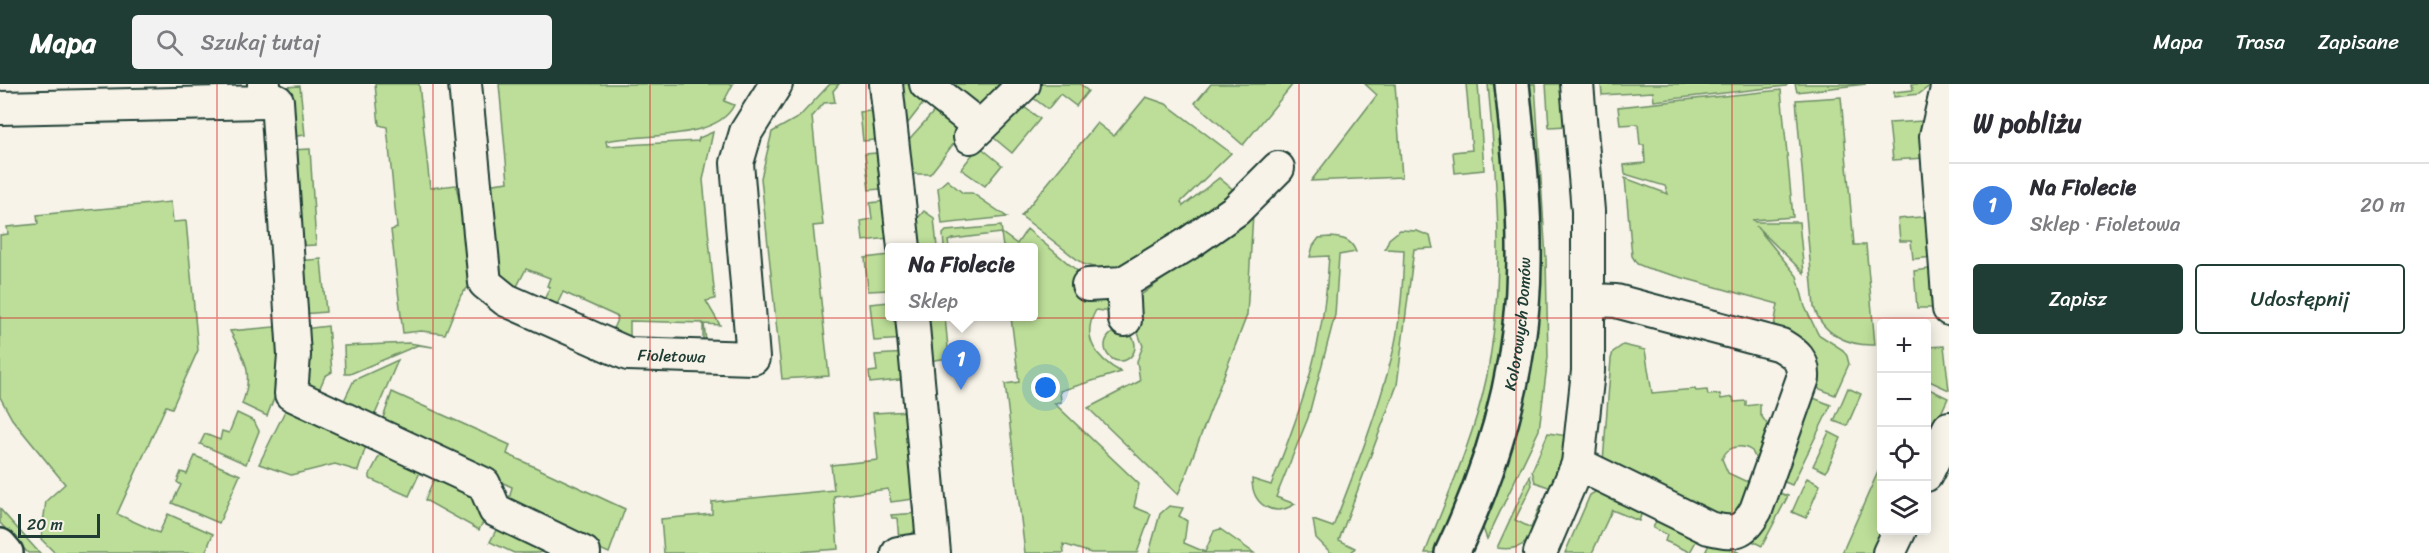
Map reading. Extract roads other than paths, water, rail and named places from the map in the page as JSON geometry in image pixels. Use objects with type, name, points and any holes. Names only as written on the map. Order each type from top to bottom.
[{"type":"street","name":"Fioletowa","points":[[465,84],[485,282],[507,300],[628,354],[753,358],[737,163],[746,132],[776,84]]},
{"type":"street","points":[[886,84],[903,243]]},
{"type":"street","points":[[926,84],[975,132],[1024,84]]},
{"type":"street","name":"Kolorowych Domów","points":[[1459,551],[1498,433],[1519,335],[1524,239],[1512,84]]},
{"type":"street","points":[[1540,553],[1578,464],[1588,371],[1590,300],[1588,211],[1577,84]]},
{"type":"street","points":[[1948,84],[1936,136],[1949,309]]},
{"type":"street","points":[[0,108],[264,93],[277,101],[294,355],[291,394],[484,484],[495,510],[584,553]]},
{"type":"street","points":[[1088,285],[1123,283],[1189,243],[1236,210],[1278,168]]},
{"type":"street","points":[[1123,283],[1125,320]]},
{"type":"street","points":[[1578,464],[1708,528],[1727,532],[1740,531],[1756,510],[1803,378],[1803,364],[1796,355],[1781,345],[1616,301],[1590,300]]},
{"type":"street","points":[[897,553],[934,551],[912,321]]},
{"type":"street","points":[[1931,465],[1949,428]]},
{"type":"street","points":[[1889,553],[1898,535]]},
{"type":"street","points":[[0,546],[6,553]]},
{"type":"place","name":"Na Fiolecie","points":[[961,390]]}]
